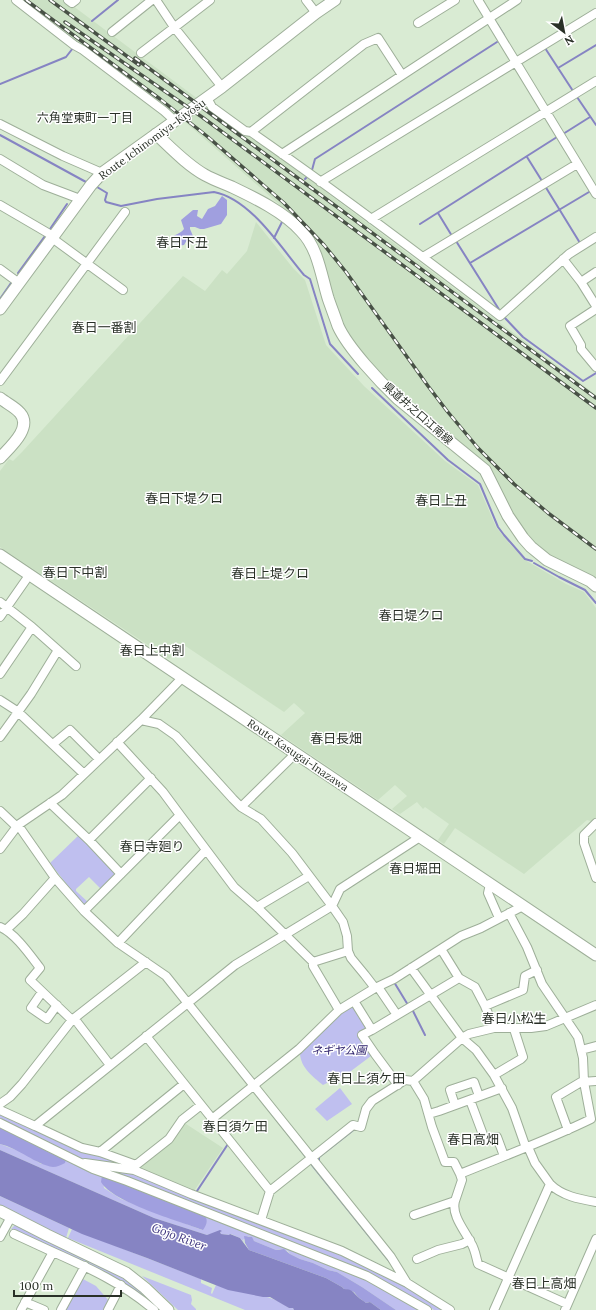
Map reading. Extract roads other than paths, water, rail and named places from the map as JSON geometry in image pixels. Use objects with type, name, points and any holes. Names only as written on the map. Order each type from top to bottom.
[{"type":"main road","name":"Route Ichinomiya-Kiyosu","points":[[0,309],[90,184],[102,173],[222,87],[316,13],[335,0]]},
{"type":"main road","name":"県道井之口江南線","points":[[156,134],[203,174],[252,197],[290,220],[302,231],[315,252],[328,299],[339,327],[356,353],[398,399],[485,470],[508,516],[531,547],[548,560],[590,581],[596,586]]},
{"type":"main road","points":[[0,398],[21,414],[24,421],[24,429],[0,458]]},
{"type":"main road","name":"Route Kasugai-Inazawa","points":[[0,556],[30,574],[182,678],[596,955]]},
{"type":"main road","points":[[0,1211],[126,1273],[145,1288],[168,1310]]},
{"type":"street","points":[[16,0],[164,111],[175,121]]},
{"type":"street","points":[[68,0],[72,3],[76,0]]},
{"type":"street","points":[[112,32],[152,0]]},
{"type":"street","points":[[156,0],[174,27],[222,87]]},
{"type":"street","points":[[141,53],[210,0]]},
{"type":"street","points":[[306,0],[316,13]]},
{"type":"street","points":[[418,23],[455,0]]},
{"type":"street","points":[[478,0],[596,194]]},
{"type":"street","points":[[282,154],[517,0]]},
{"type":"street","points":[[320,182],[596,13]]},
{"type":"street","points":[[251,132],[364,44],[378,38],[402,75]]},
{"type":"street","points":[[371,218],[596,82]]},
{"type":"street","points":[[207,98],[212,107],[245,131],[251,132],[371,218],[500,316],[569,254],[596,237]]},
{"type":"street","points":[[0,124],[63,156],[102,173]]},
{"type":"street","points":[[0,160],[43,185],[80,199]]},
{"type":"street","points":[[423,257],[577,164]]},
{"type":"street","points":[[0,205],[52,237],[123,290]]},
{"type":"street","points":[[0,381],[125,212]]},
{"type":"street","points":[[563,259],[581,282],[596,306]]},
{"type":"street","points":[[0,270],[19,282]]},
{"type":"street","points":[[581,282],[596,272]]},
{"type":"street","points":[[596,309],[570,326],[581,345],[581,348],[596,367]]},
{"type":"street","points":[[0,617],[30,574]]},
{"type":"street","points":[[0,602],[6,609],[32,627],[76,666]]},
{"type":"street","points":[[0,674],[32,627]]},
{"type":"street","points":[[0,737],[17,711],[31,694],[58,650]]},
{"type":"street","points":[[0,849],[18,826],[62,795],[142,720],[182,678]]},
{"type":"street","points":[[0,700],[17,711],[84,774]]},
{"type":"street","points":[[142,720],[159,724],[176,736],[233,799],[261,819],[292,853],[343,922],[347,936],[350,958],[376,987],[396,1015]]},
{"type":"street","points":[[53,744],[70,730],[100,759]]},
{"type":"street","points":[[117,742],[163,792],[234,887],[257,907],[313,962],[313,966],[339,1010]]},
{"type":"street","points":[[241,806],[296,753]]},
{"type":"street","points":[[89,840],[151,778]]},
{"type":"street","points":[[50,804],[89,840],[121,874]]},
{"type":"street","points":[[0,811],[18,826],[55,878],[84,911],[118,943],[166,976],[391,1258],[407,1283]]},
{"type":"street","points":[[84,911],[180,815]]},
{"type":"street","points":[[596,822],[584,835],[584,842],[596,878]]},
{"type":"street","points":[[35,1126],[235,965],[332,906],[340,890],[420,837]]},
{"type":"street","points":[[118,943],[206,850]]},
{"type":"street","points":[[257,907],[309,876]]},
{"type":"street","points":[[55,878],[23,914],[3,928],[26,950],[40,968],[30,980],[72,1020],[77,1022],[110,1065]]},
{"type":"street","points":[[490,884],[488,893],[499,918]]},
{"type":"street","points":[[212,1119],[299,1049],[339,1010],[376,987],[394,979],[461,936],[522,906]]},
{"type":"street","points":[[460,1174],[527,1148],[591,1119],[584,1082],[584,1064],[578,1037],[542,984],[527,947],[509,913]]},
{"type":"street","points":[[441,949],[459,978],[475,987],[494,1028]]},
{"type":"street","points":[[313,962],[348,951]]},
{"type":"street","points":[[0,1104],[10,1097],[22,1084],[72,1020],[146,962]]},
{"type":"street","points":[[411,968],[462,1038],[476,1050],[494,1075],[512,1108],[527,1148],[550,1184],[556,1190],[571,1197],[596,1202]]},
{"type":"street","points":[[485,1006],[523,990],[525,976],[537,970]]},
{"type":"street","points":[[398,1085],[362,1035],[459,978]]},
{"type":"street","points":[[42,992],[31,1008],[46,1019],[57,1005]]},
{"type":"street","points":[[354,1001],[372,1030]]},
{"type":"street","points":[[261,1220],[270,1191],[353,1125],[362,1127],[366,1109],[372,1101],[405,1080],[413,1081],[462,1038],[469,1034],[494,1028],[514,1029],[546,1026],[596,1005]]},
{"type":"street","points":[[494,1075],[523,1057],[514,1029]]},
{"type":"street","points":[[146,1036],[270,1191]]},
{"type":"street","points":[[581,1050],[596,1046]]},
{"type":"street","points":[[413,1081],[424,1099],[432,1127],[445,1162],[454,1162],[460,1174],[462,1180],[453,1207],[461,1227],[470,1240],[478,1264],[508,1277],[566,1307],[596,1239]]},
{"type":"street","points":[[568,1130],[556,1097],[581,1082],[596,1081]]},
{"type":"street","points":[[455,1105],[450,1090],[474,1082],[479,1096]]},
{"type":"street","points":[[100,1152],[184,1084]]},
{"type":"street","points":[[429,1114],[502,1088]]},
{"type":"street","points":[[470,1100],[485,1140],[497,1137],[504,1156]]},
{"type":"street","points":[[79,1162],[135,1168],[169,1139],[182,1120],[201,1105]]},
{"type":"street","points":[[0,1110],[82,1148],[100,1152],[192,1194],[342,1251],[407,1283],[450,1310]]},
{"type":"street","points":[[0,1123],[93,1169],[135,1184],[367,1276],[427,1310]]},
{"type":"street","points":[[494,1310],[550,1184]]},
{"type":"street","points":[[414,1215],[454,1201]]},
{"type":"street","points":[[0,1237],[11,1216]]},
{"type":"street","points":[[14,1234],[85,1266],[121,1285],[154,1310]]},
{"type":"street","points":[[417,1259],[438,1250],[462,1244],[470,1240]]},
{"type":"street","points":[[21,1310],[52,1252]]},
{"type":"street","points":[[61,1310],[85,1266]]},
{"type":"street","points":[[108,1310],[121,1285]]},
{"type":"street","points":[[26,1302],[44,1310]]},
{"type":"water","name":"Gojo River","points":[[0,1150],[154,1218],[207,1235],[220,1230],[222,1231],[220,1232],[221,1234],[230,1234],[240,1238],[249,1250],[326,1278],[344,1289],[351,1290],[366,1303],[370,1302],[381,1310],[294,1310],[293,1308],[289,1308],[270,1297],[228,1290],[82,1234],[0,1196]]},
{"type":"waterway","points":[[92,21],[118,0]]},
{"type":"waterway","points":[[497,24],[504,35]]},
{"type":"waterway","points":[[312,170],[315,159],[497,42]]},
{"type":"waterway","points":[[558,68],[596,45]]},
{"type":"waterway","points":[[0,84],[66,57],[73,48]]},
{"type":"waterway","points":[[545,48],[573,91]]},
{"type":"waterway","points":[[577,97],[596,125]]},
{"type":"waterway","points":[[563,134],[590,117]]},
{"type":"waterway","points":[[0,135],[86,182]]},
{"type":"waterway","points":[[420,224],[557,137]]},
{"type":"waterway","points":[[527,157],[542,181]]},
{"type":"waterway","points":[[545,186],[580,243]]},
{"type":"waterway","points":[[97,187],[107,193],[105,200],[106,202],[121,206],[157,199],[214,192],[228,196],[240,204],[253,214],[304,275],[310,279],[330,344],[358,374]]},
{"type":"waterway","points":[[470,263],[589,192]]},
{"type":"waterway","points":[[50,229],[67,204]]},
{"type":"waterway","points":[[438,213],[452,236]]},
{"type":"waterway","points":[[274,238],[283,220]]},
{"type":"waterway","points":[[18,273],[45,236]]},
{"type":"waterway","points":[[456,241],[500,311]]},
{"type":"waterway","points":[[0,299],[11,283]]},
{"type":"waterway","points":[[504,317],[523,337],[583,381],[596,373]]},
{"type":"waterway","points":[[372,388],[448,460],[480,484],[498,527],[525,559],[532,561]]},
{"type":"waterway","points":[[534,563],[585,590],[596,603]]},
{"type":"waterway","points":[[394,982],[408,1005]]},
{"type":"waterway","points":[[412,1009],[425,1035]]},
{"type":"waterway","points":[[263,1103],[306,1157]]},
{"type":"waterway","points":[[319,1161],[319,1157],[356,1128]]},
{"type":"waterway","points":[[197,1191],[228,1144],[227,1142]]},
{"type":"waterway","points":[[312,1165],[390,1262]]},
{"type":"railway","points":[[26,0],[160,99],[208,137],[284,203],[324,245],[346,272],[428,386],[478,448],[514,484],[548,513],[596,549]]},
{"type":"railway","points":[[50,0],[139,65]]},
{"type":"railway","points":[[65,22],[202,117],[596,408]]},
{"type":"railway","points":[[135,58],[596,398]]},
{"type":"district","name":"六角堂東町一丁目","points":[[85,118]]},
{"type":"district","name":"春日下丑","points":[[182,242]]},
{"type":"district","name":"春日一番割","points":[[104,327]]},
{"type":"district","name":"春日下堤クロ","points":[[184,498]]},
{"type":"district","name":"春日上丑","points":[[441,500]]},
{"type":"district","name":"春日下中割","points":[[75,572]]},
{"type":"district","name":"春日上堤クロ","points":[[270,573]]},
{"type":"district","name":"春日堤クロ","points":[[411,615]]},
{"type":"district","name":"春日上中割","points":[[152,650]]},
{"type":"district","name":"春日長畑","points":[[336,738]]},
{"type":"district","name":"春日寺廻り","points":[[152,846]]},
{"type":"district","name":"春日堀田","points":[[415,868]]},
{"type":"district","name":"春日小松生","points":[[514,1018]]},
{"type":"district","name":"春日上須ケ田","points":[[366,1078]]},
{"type":"district","name":"春日須ケ田","points":[[235,1126]]},
{"type":"district","name":"春日高畑","points":[[473,1139]]},
{"type":"district","name":"春日上高畑","points":[[544,1283]]},
{"type":"park label","name":"ネギヤ公園","points":[[339,1050]]}]
